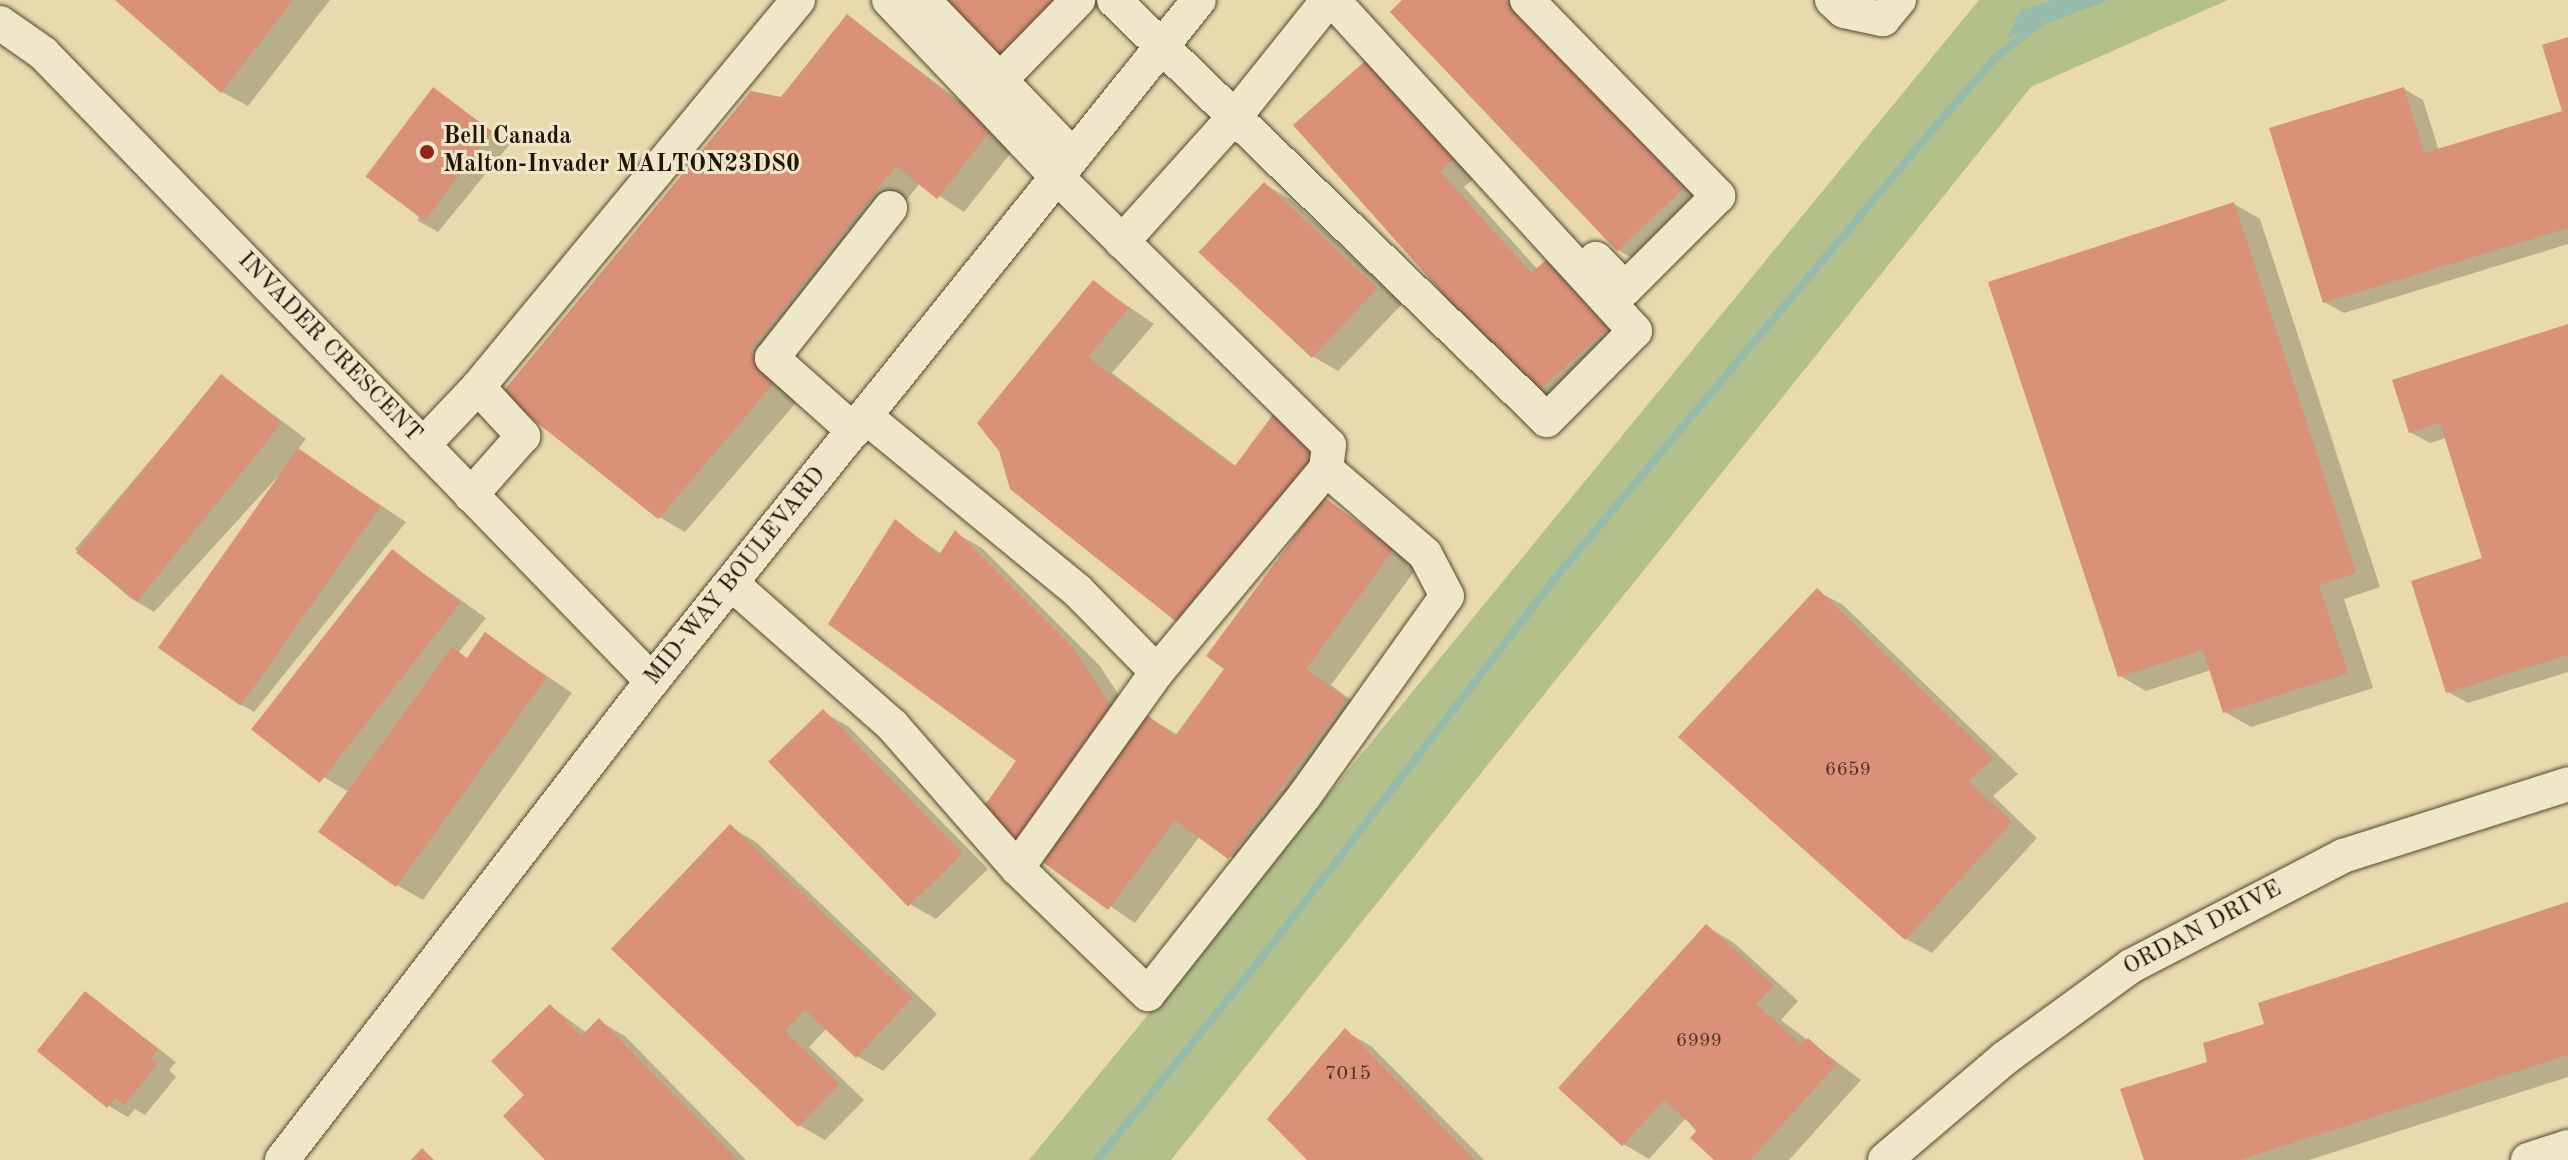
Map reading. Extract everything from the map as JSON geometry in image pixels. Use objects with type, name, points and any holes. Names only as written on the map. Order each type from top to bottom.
[{"type":"street","points":[[423,445],[478,387],[798,0]]},
{"type":"street","points":[[889,0],[1062,164]]},
{"type":"street","points":[[923,0],[1000,80],[1122,242],[1329,445],[1326,469],[1157,672],[1017,868]]},
{"type":"street","points":[[1000,80],[1078,0]]},
{"type":"street","points":[[1114,0],[1236,115],[1547,420],[1635,331],[1331,0],[1236,115],[1122,242]]},
{"type":"street","points":[[1350,0],[1625,289],[1718,196],[1527,0]]},
{"type":"street","points":[[1832,0],[1844,11],[1883,19],[1899,0]]},
{"type":"street","name":"MID-WAY BOULEVARD","points":[[282,1160],[652,681],[1193,3]]},
{"type":"street","name":"INVADER CRESCENT","points":[[0,23],[43,53],[652,681]]},
{"type":"street","points":[[890,208],[772,358],[1078,591],[1157,672]]},
{"type":"street","points":[[471,495],[523,436],[478,387]]},
{"type":"street","points":[[731,583],[892,725],[1017,868],[1148,994],[1305,795],[1447,596],[1425,554],[1326,469]]},
{"type":"street","name":"ORDAN DRIVE","points":[[1885,1160],[2005,1058],[2131,966],[2343,856],[2568,784]]},
{"type":"street","points":[[2528,1160],[2568,1147]]},
{"type":"green space","points":[[1979,0],[2228,0],[2031,87],[1171,1160],[1029,1160]]},
{"type":"shaded area","points":[[2053,0],[2109,0],[2006,39],[2021,10]]},
{"type":"building","points":[[115,0],[293,0],[221,93]]},
{"type":"building","points":[[939,0],[1062,0],[998,61]]},
{"type":"building","points":[[1402,0],[1506,0],[1684,188],[1617,251],[1390,12]]},
{"type":"building","points":[[847,14],[992,129],[937,199],[896,166],[749,351],[780,376],[658,519],[501,394],[751,91],[781,97]]},
{"type":"building","points":[[2568,37],[2568,228],[2323,303],[2269,128],[2404,87],[2424,153],[2562,111],[2542,45]]},
{"type":"building","points":[[1374,53],[1462,152],[1440,171],[1531,273],[1546,260],[1608,329],[1533,395],[1293,125]]},
{"type":"building","name":"Bell Canada Malton-Invader MALTON23DS0","points":[[433,87],[492,132],[425,221],[366,176]]},
{"type":"building","points":[[1264,182],[1377,288],[1312,358],[1199,252]]},
{"type":"building","points":[[2234,202],[2356,573],[2319,585],[2348,673],[2223,713],[2203,650],[2118,677],[1988,282]]},
{"type":"building","points":[[1093,280],[1129,308],[1088,357],[1234,467],[1275,412],[1325,451],[1179,624],[1010,489],[999,451],[977,423]]},
{"type":"building","points":[[2568,324],[2568,655],[2446,693],[2411,581],[2482,558],[2440,423],[2409,433],[2392,380]]},
{"type":"building","points":[[221,374],[282,423],[137,602],[76,553]]},
{"type":"building","points":[[298,448],[381,506],[241,706],[158,648]]},
{"type":"building","points":[[1324,497],[1394,549],[1306,669],[1347,699],[1228,859],[1175,820],[1108,910],[1040,860],[1147,715],[1175,736],[1224,669],[1206,656]]},
{"type":"building","points":[[895,519],[939,555],[955,530],[1074,649],[1115,712],[1019,852],[975,819],[1016,761],[828,624]]},
{"type":"building","points":[[392,549],[461,603],[320,783],[251,729]]},
{"type":"building","points":[[1817,588],[1993,759],[1968,781],[2012,822],[1905,940],[1678,737]]},
{"type":"building","points":[[485,632],[547,677],[396,887],[318,832],[452,647],[467,658]]},
{"type":"building","points":[[823,709],[963,854],[908,906],[768,762]]},
{"type":"building","points":[[730,824],[912,998],[856,1058],[805,1010],[784,1031],[839,1084],[798,1127],[611,949]]},
{"type":"building","points":[[2568,902],[2568,1055],[2239,1160],[2144,1160],[2120,1089],[2207,1062],[2203,1043],[2264,1024],[2258,1003]]},
{"type":"building","points":[[1706,924],[1774,985],[1756,1004],[1801,1044],[1808,1038],[1837,1064],[1750,1160],[1714,1160],[1690,1138],[1697,1130],[1664,1100],[1622,1146],[1558,1088]]},
{"type":"building","points":[[85,991],[158,1049],[151,1058],[158,1064],[124,1105],[115,1098],[107,1108],[37,1051]]},
{"type":"building","points":[[550,1004],[581,1036],[599,1018],[737,1160],[545,1160],[503,1116],[524,1095],[491,1061]]},
{"type":"building","points":[[1345,1028],[1475,1160],[1307,1160],[1267,1119]]},
{"type":"building","points":[[422,1148],[434,1160],[411,1160]]},
{"type":"waterway","points":[[1097,1160],[1260,960],[1552,582],[1934,128],[1996,57],[2037,25]]},
{"type":"place","name":"Bell Canada Malton-Invader MALTON23DS0","points":[[427,152]]}]
